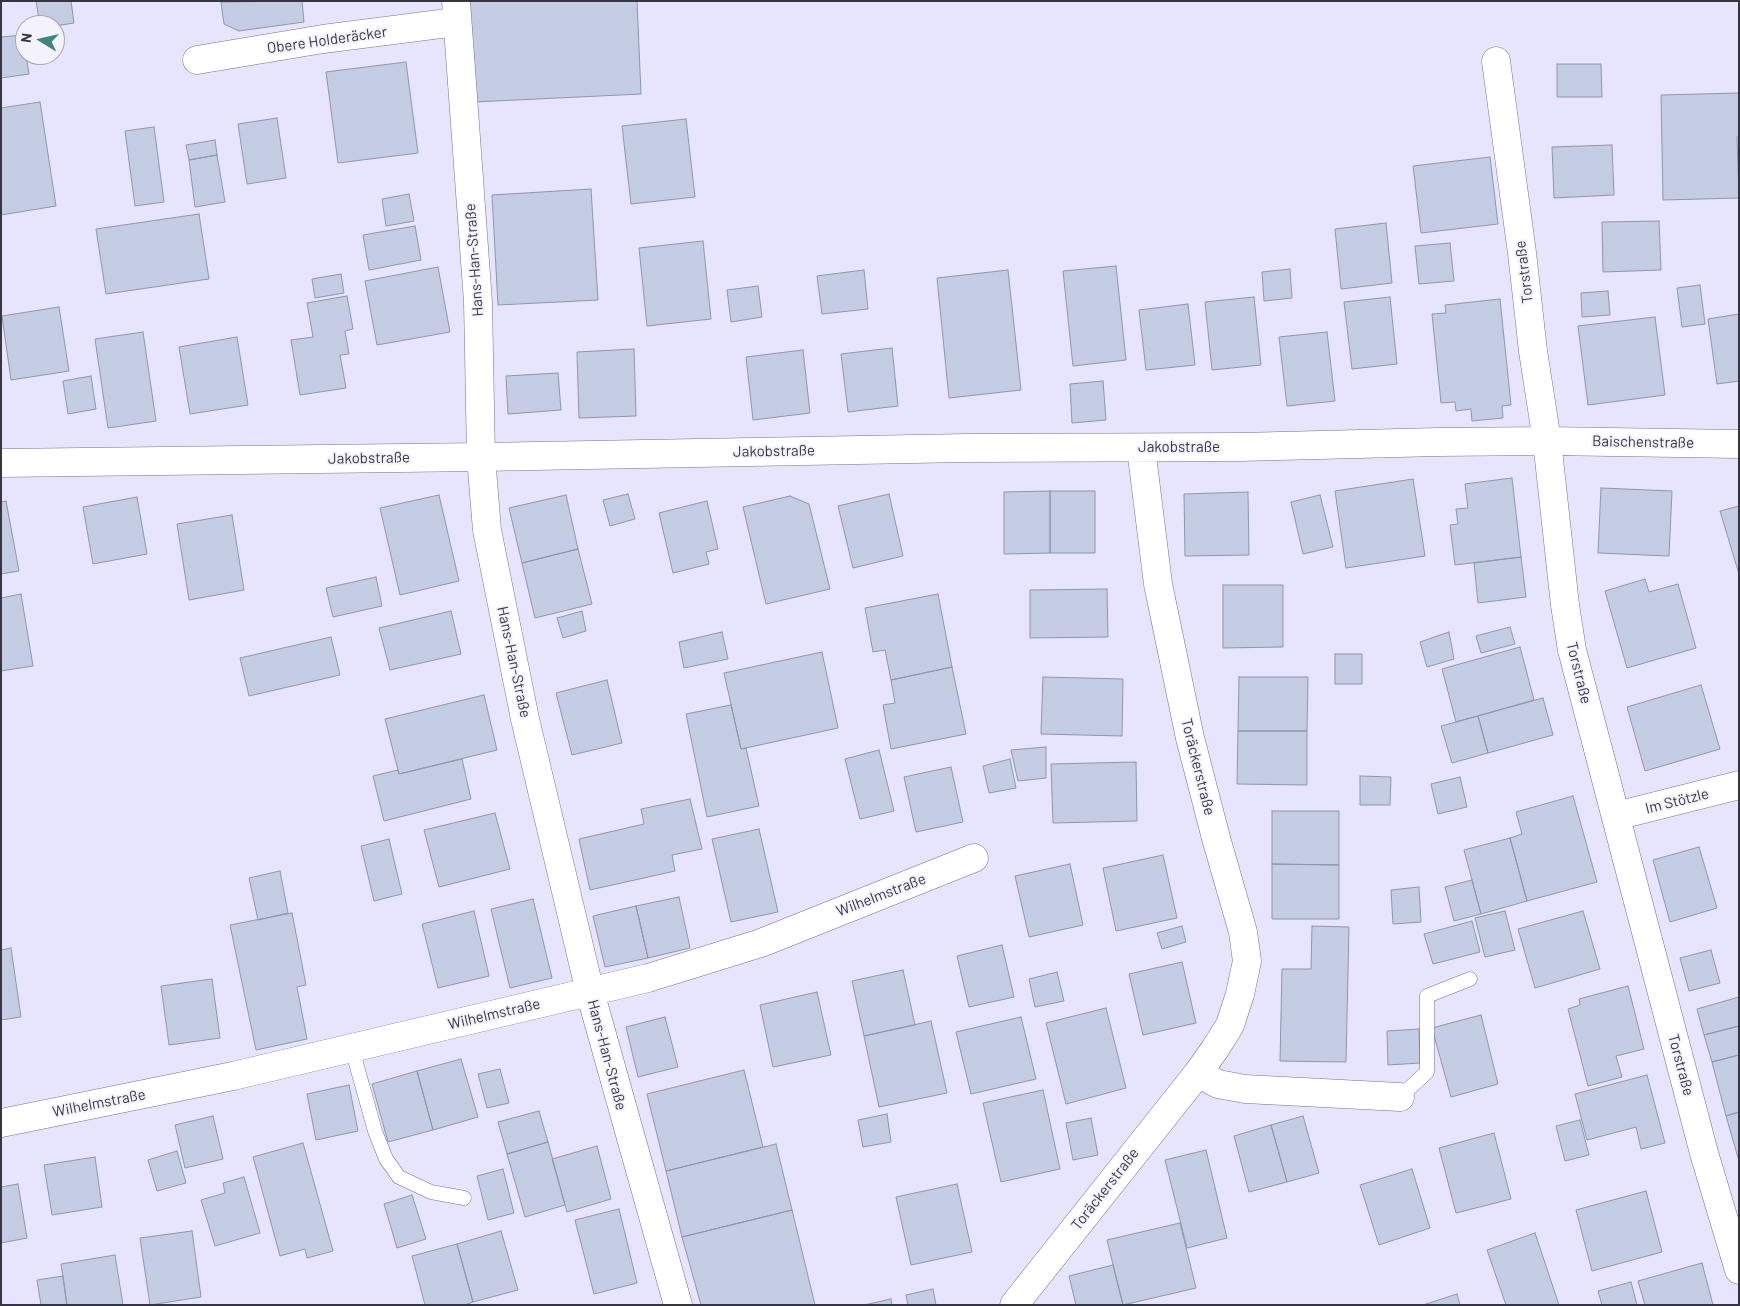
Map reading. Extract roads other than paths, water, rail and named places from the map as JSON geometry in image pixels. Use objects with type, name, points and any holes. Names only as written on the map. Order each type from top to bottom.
[{"type":"street","name":"Obere Holderäcker","points":[[197,60],[324,39],[456,11]]},
{"type":"street","name":"Hans-Han-Straße","points":[[456,11],[478,302],[481,457],[487,530],[526,719],[590,992],[678,1305]]},
{"type":"street","name":"Torstraße","points":[[1496,61],[1533,351],[1547,441],[1565,605],[1572,650],[1704,1153],[1739,1270]]},
{"type":"street","name":"Jakobstraße","points":[[1,462],[481,457],[937,448],[1141,448],[1547,441]]},
{"type":"street","name":"Baischenstraße","points":[[1547,441],[1739,444]]},
{"type":"street","name":"Toräckerstraße","points":[[1014,1305],[1198,1074],[1230,1025],[1240,994],[1247,962],[1243,932],[1190,738],[1158,584],[1141,448]]},
{"type":"street","name":"Im Stötzle","points":[[1616,816],[1739,785]]},
{"type":"street","name":"Wilhelmstraße","points":[[1,1123],[149,1093],[352,1048],[648,978],[761,943],[974,858]]},
{"type":"street","points":[[1198,1074],[1218,1084],[1245,1089],[1400,1097]]},
{"type":"lane","points":[[1400,1097],[1427,1072],[1426,996],[1470,979]]},
{"type":"lane","points":[[352,1048],[375,1131],[386,1159],[399,1177],[431,1192],[464,1198]]}]
